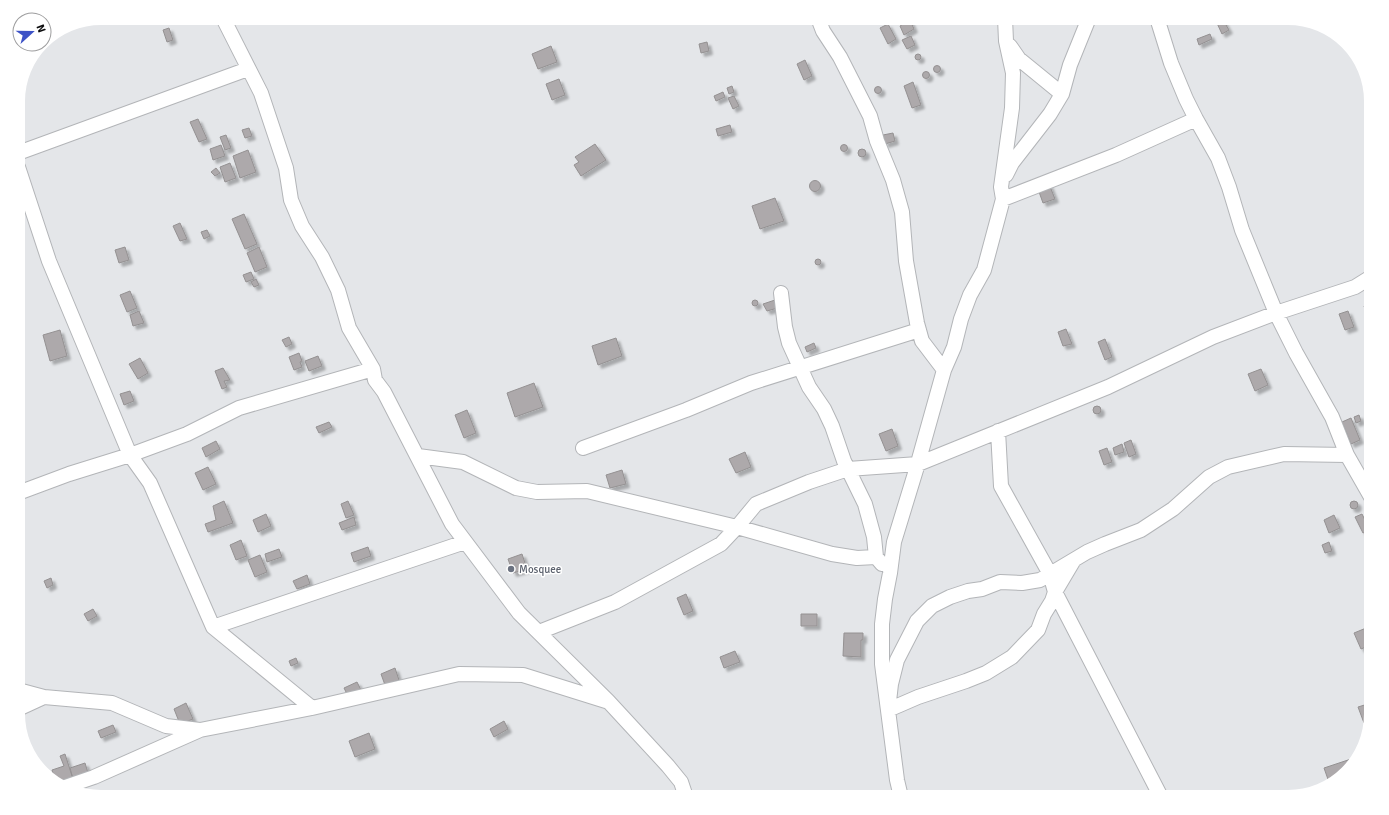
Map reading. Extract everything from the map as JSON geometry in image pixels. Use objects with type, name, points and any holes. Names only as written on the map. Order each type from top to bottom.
[{"type":"street","points":[[226,25],[261,94],[286,168],[291,200],[302,226],[322,257],[338,290],[349,328],[373,369],[375,380],[384,392],[452,524],[519,613],[608,701],[668,766],[681,782],[684,790]]},
{"type":"street","points":[[820,25],[822,31],[840,57],[870,116],[877,141],[893,180],[902,212],[906,261],[911,295],[919,330],[922,341],[944,370]]},
{"type":"street","points":[[1002,193],[1012,101],[1013,73],[1006,41],[1006,25]]},
{"type":"street","points":[[899,790],[882,664],[882,624],[894,542],[918,464],[944,370],[954,347],[961,319],[970,295],[984,270],[1002,193],[1012,163],[1050,114],[1062,94],[1070,65],[1086,25]]},
{"type":"street","points":[[1159,25],[1171,63],[1196,118],[1218,158],[1229,187],[1242,230],[1276,313],[1296,353],[1332,417],[1347,455],[1364,485]]},
{"type":"street","points":[[1006,41],[1019,59],[1062,94]]},
{"type":"street","points":[[25,150],[248,68]]},
{"type":"street","points":[[1002,193],[1116,155],[1196,118]]},
{"type":"street","points":[[25,188],[49,261],[130,455],[150,482],[213,628],[312,708]]},
{"type":"street","points":[[538,632],[615,602],[721,544],[737,528],[756,504],[809,482],[848,469],[918,464],[1108,387],[1213,337],[1276,313],[1355,287],[1364,281]]},
{"type":"street","points":[[781,293],[785,327],[789,343],[810,387],[824,409],[848,469],[865,504],[874,537],[876,557],[890,573]]},
{"type":"street","points":[[583,448],[686,410],[751,383],[919,330]]},
{"type":"street","points":[[25,490],[68,474],[130,455],[187,434],[239,408],[373,369]]},
{"type":"street","points":[[998,431],[1002,486],[1050,574],[1055,592],[1157,790]]},
{"type":"street","points":[[888,710],[891,684],[897,660],[917,620],[932,606],[950,597],[968,591],[982,589],[1000,582],[1022,583],[1040,580],[1105,544],[1141,530],[1173,509],[1209,477],[1228,467],[1284,454],[1347,455]]},
{"type":"street","points":[[418,456],[463,462],[516,488],[537,492],[587,490],[832,554],[857,558],[876,557]]},
{"type":"street","points":[[213,628],[465,542]]},
{"type":"street","points":[[888,710],[918,697],[986,674],[1012,657],[1038,630],[1055,592],[1074,560]]},
{"type":"street","points":[[73,784],[94,777],[200,730],[312,708],[459,674],[523,675],[608,701]]},
{"type":"street","points":[[25,692],[44,697],[112,703],[166,726],[200,730]]},
{"type":"street","points":[[25,706],[44,697]]},
{"type":"building","points":[[889,25],[896,39],[888,44],[880,28]]},
{"type":"building","points":[[912,25],[914,29],[904,35],[900,26]]},
{"type":"building","points":[[1218,25],[1226,25],[1229,30],[1222,34]]},
{"type":"building","points":[[169,28],[173,40],[167,42],[163,30]]},
{"type":"building","points":[[1210,34],[1212,39],[1199,45],[1197,39]]},
{"type":"building","points":[[911,36],[915,45],[907,49],[902,40]]},
{"type":"building","points":[[707,42],[709,51],[701,53],[699,44]]},
{"type":"building","points":[[551,46],[557,62],[538,69],[532,54]]},
{"type":"building","points":[[918,54],[921,57],[918,60],[915,57]]},
{"type":"building","points":[[805,60],[812,76],[804,80],[797,64]]},
{"type":"building","points":[[937,66],[940,69],[937,72],[934,69]]},
{"type":"building","points":[[926,71],[929,72],[929,78],[926,79],[923,78],[922,75],[923,72]]},
{"type":"building","points":[[559,79],[565,95],[552,100],[546,84]]},
{"type":"building","points":[[913,82],[921,105],[912,108],[904,86]]},
{"type":"building","points":[[732,86],[734,92],[729,94],[727,88]]},
{"type":"building","points":[[878,87],[881,90],[878,93],[875,90]]},
{"type":"building","points":[[723,92],[725,97],[716,101],[714,96]]},
{"type":"building","points":[[734,96],[739,106],[733,109],[728,98]]},
{"type":"building","points":[[198,119],[207,139],[199,142],[190,122]]},
{"type":"building","points":[[730,125],[732,132],[718,136],[716,129]]},
{"type":"building","points":[[249,128],[252,136],[245,138],[242,130]]},
{"type":"building","points":[[893,133],[895,141],[885,144],[883,135]]},
{"type":"building","points":[[226,135],[231,148],[225,150],[220,137]]},
{"type":"building","points":[[595,144],[606,160],[581,176],[574,165],[579,162],[575,157]]},
{"type":"building","points":[[221,145],[225,156],[213,160],[210,149]]},
{"type":"building","points":[[844,145],[847,148],[844,151],[841,148]]},
{"type":"building","points":[[860,149],[864,149],[866,153],[864,157],[860,157],[858,155],[858,151]]},
{"type":"building","points":[[248,150],[256,172],[240,178],[233,156]]},
{"type":"building","points":[[230,163],[236,178],[225,182],[220,167]]},
{"type":"building","points":[[216,168],[220,173],[215,176],[211,172]]},
{"type":"building","points":[[813,181],[817,181],[819,182],[819,190],[813,191],[810,188],[810,184]]},
{"type":"building","points":[[1049,184],[1055,199],[1043,203],[1038,189]]},
{"type":"building","points":[[775,198],[784,221],[760,229],[752,206]]},
{"type":"building","points":[[244,214],[257,244],[245,249],[232,219]]},
{"type":"building","points":[[180,223],[187,239],[180,241],[173,226]]},
{"type":"building","points":[[207,230],[210,236],[204,239],[201,232]]},
{"type":"building","points":[[125,247],[129,260],[119,263],[115,250]]},
{"type":"building","points":[[259,247],[267,267],[255,272],[247,253]]},
{"type":"building","points":[[818,259],[821,262],[818,265],[815,262]]},
{"type":"building","points":[[251,272],[254,279],[246,282],[243,275]]},
{"type":"building","points":[[256,279],[259,285],[254,287],[251,282]]},
{"type":"building","points":[[130,291],[137,308],[127,312],[120,295]]},
{"type":"building","points":[[778,299],[781,307],[767,311],[763,304]]},
{"type":"building","points":[[755,300],[758,303],[755,306],[752,303]]},
{"type":"building","points":[[139,311],[144,323],[133,326],[130,315]]},
{"type":"building","points":[[1348,311],[1354,327],[1345,330],[1339,314]]},
{"type":"building","points":[[1066,329],[1072,344],[1063,346],[1058,332]]},
{"type":"building","points":[[60,330],[67,356],[50,361],[43,335]]},
{"type":"building","points":[[289,337],[292,344],[286,347],[282,340]]},
{"type":"building","points":[[616,338],[622,356],[598,365],[592,346]]},
{"type":"building","points":[[1105,339],[1112,357],[1105,360],[1098,342]]},
{"type":"building","points":[[814,343],[816,348],[807,352],[805,347]]},
{"type":"building","points":[[299,353],[302,361],[300,362],[302,367],[294,370],[289,357]]},
{"type":"building","points":[[318,356],[322,366],[309,371],[305,361]]},
{"type":"building","points":[[140,358],[148,373],[138,379],[129,364]]},
{"type":"building","points":[[223,368],[230,380],[224,381],[227,387],[222,389],[215,371]]},
{"type":"building","points":[[1261,369],[1268,385],[1255,391],[1248,374]]},
{"type":"building","points":[[534,383],[543,407],[515,417],[507,393]]},
{"type":"building","points":[[130,391],[134,401],[124,405],[120,394]]},
{"type":"building","points":[[1095,406],[1099,406],[1101,410],[1099,414],[1095,414],[1093,412],[1093,408]]},
{"type":"building","points":[[467,410],[476,433],[464,438],[455,415]]},
{"type":"building","points":[[1359,415],[1361,421],[1356,423],[1354,417]]},
{"type":"building","points":[[1351,418],[1360,440],[1351,444],[1342,422]]},
{"type":"building","points":[[329,422],[332,427],[319,433],[316,427]]},
{"type":"building","points":[[892,429],[898,446],[886,451],[879,434]]},
{"type":"building","points":[[1131,440],[1136,454],[1129,457],[1124,443]]},
{"type":"building","points":[[216,441],[220,449],[206,457],[202,448]]},
{"type":"building","points":[[1122,444],[1124,452],[1115,455],[1113,448]]},
{"type":"building","points":[[1107,448],[1112,462],[1104,465],[1099,451]]},
{"type":"building","points":[[745,452],[751,467],[736,473],[729,459]]},
{"type":"building","points":[[208,467],[216,484],[203,490],[195,473]]},
{"type":"building","points":[[622,470],[626,484],[610,488],[606,475]]},
{"type":"building","points":[[224,501],[233,523],[208,532],[205,524],[216,520],[213,506]]},
{"type":"building","points":[[348,501],[354,515],[346,518],[341,504]]},
{"type":"building","points":[[1352,501],[1356,501],[1358,505],[1356,509],[1352,509],[1350,507],[1350,503]]},
{"type":"building","points":[[266,514],[271,526],[258,532],[253,520]]},
{"type":"building","points":[[1362,514],[1364,518],[1364,533],[1363,533],[1355,517]]},
{"type":"building","points":[[1334,515],[1340,528],[1329,533],[1324,520]]},
{"type":"building","points":[[354,517],[356,525],[342,530],[339,523]]},
{"type":"building","points":[[241,540],[247,556],[236,560],[230,545]]},
{"type":"building","points":[[1329,542],[1332,551],[1325,553],[1322,545]]},
{"type":"building","points":[[368,547],[371,556],[354,562],[351,553]]},
{"type":"building","points":[[279,549],[282,557],[267,562],[265,554]]},
{"type":"building","points":[[522,554],[527,569],[513,573],[508,559]]},
{"type":"building","points":[[260,555],[267,572],[255,577],[248,560]]},
{"type":"building","points":[[307,575],[310,584],[297,589],[293,581]]},
{"type":"building","points":[[51,578],[53,585],[47,588],[44,581]]},
{"type":"building","points":[[686,594],[693,611],[684,615],[677,598]]},
{"type":"building","points":[[93,609],[97,616],[88,621],[84,614]]},
{"type":"building","points":[[801,614],[817,614],[817,626],[801,626]]},
{"type":"building","points":[[1364,629],[1364,648],[1361,649],[1354,633]]},
{"type":"building","points":[[844,633],[863,633],[863,640],[861,640],[861,657],[843,656]]},
{"type":"building","points":[[735,651],[740,662],[724,668],[720,657]]},
{"type":"building","points":[[296,658],[298,663],[291,666],[289,661]]},
{"type":"building","points":[[395,668],[399,680],[385,685],[381,674]]},
{"type":"building","points":[[357,682],[361,690],[348,696],[344,688]]},
{"type":"building","points":[[186,703],[193,719],[180,724],[174,709]]},
{"type":"building","points":[[1364,705],[1363,721],[1358,707]]},
{"type":"building","points":[[504,721],[508,729],[494,737],[490,729]]},
{"type":"building","points":[[113,725],[116,732],[101,738],[98,731]]},
{"type":"building","points":[[369,733],[375,749],[355,757],[349,741]]},
{"type":"building","points":[[65,754],[73,779],[66,781],[53,772],[52,770],[64,766],[60,756]]},
{"type":"building","points":[[1348,760],[1342,768],[1328,779],[1324,768]]},
{"type":"building","points":[[85,763],[88,773],[73,779],[70,768]]},
{"type":"place","name":"Mosquee","points":[[511,569]]}]
